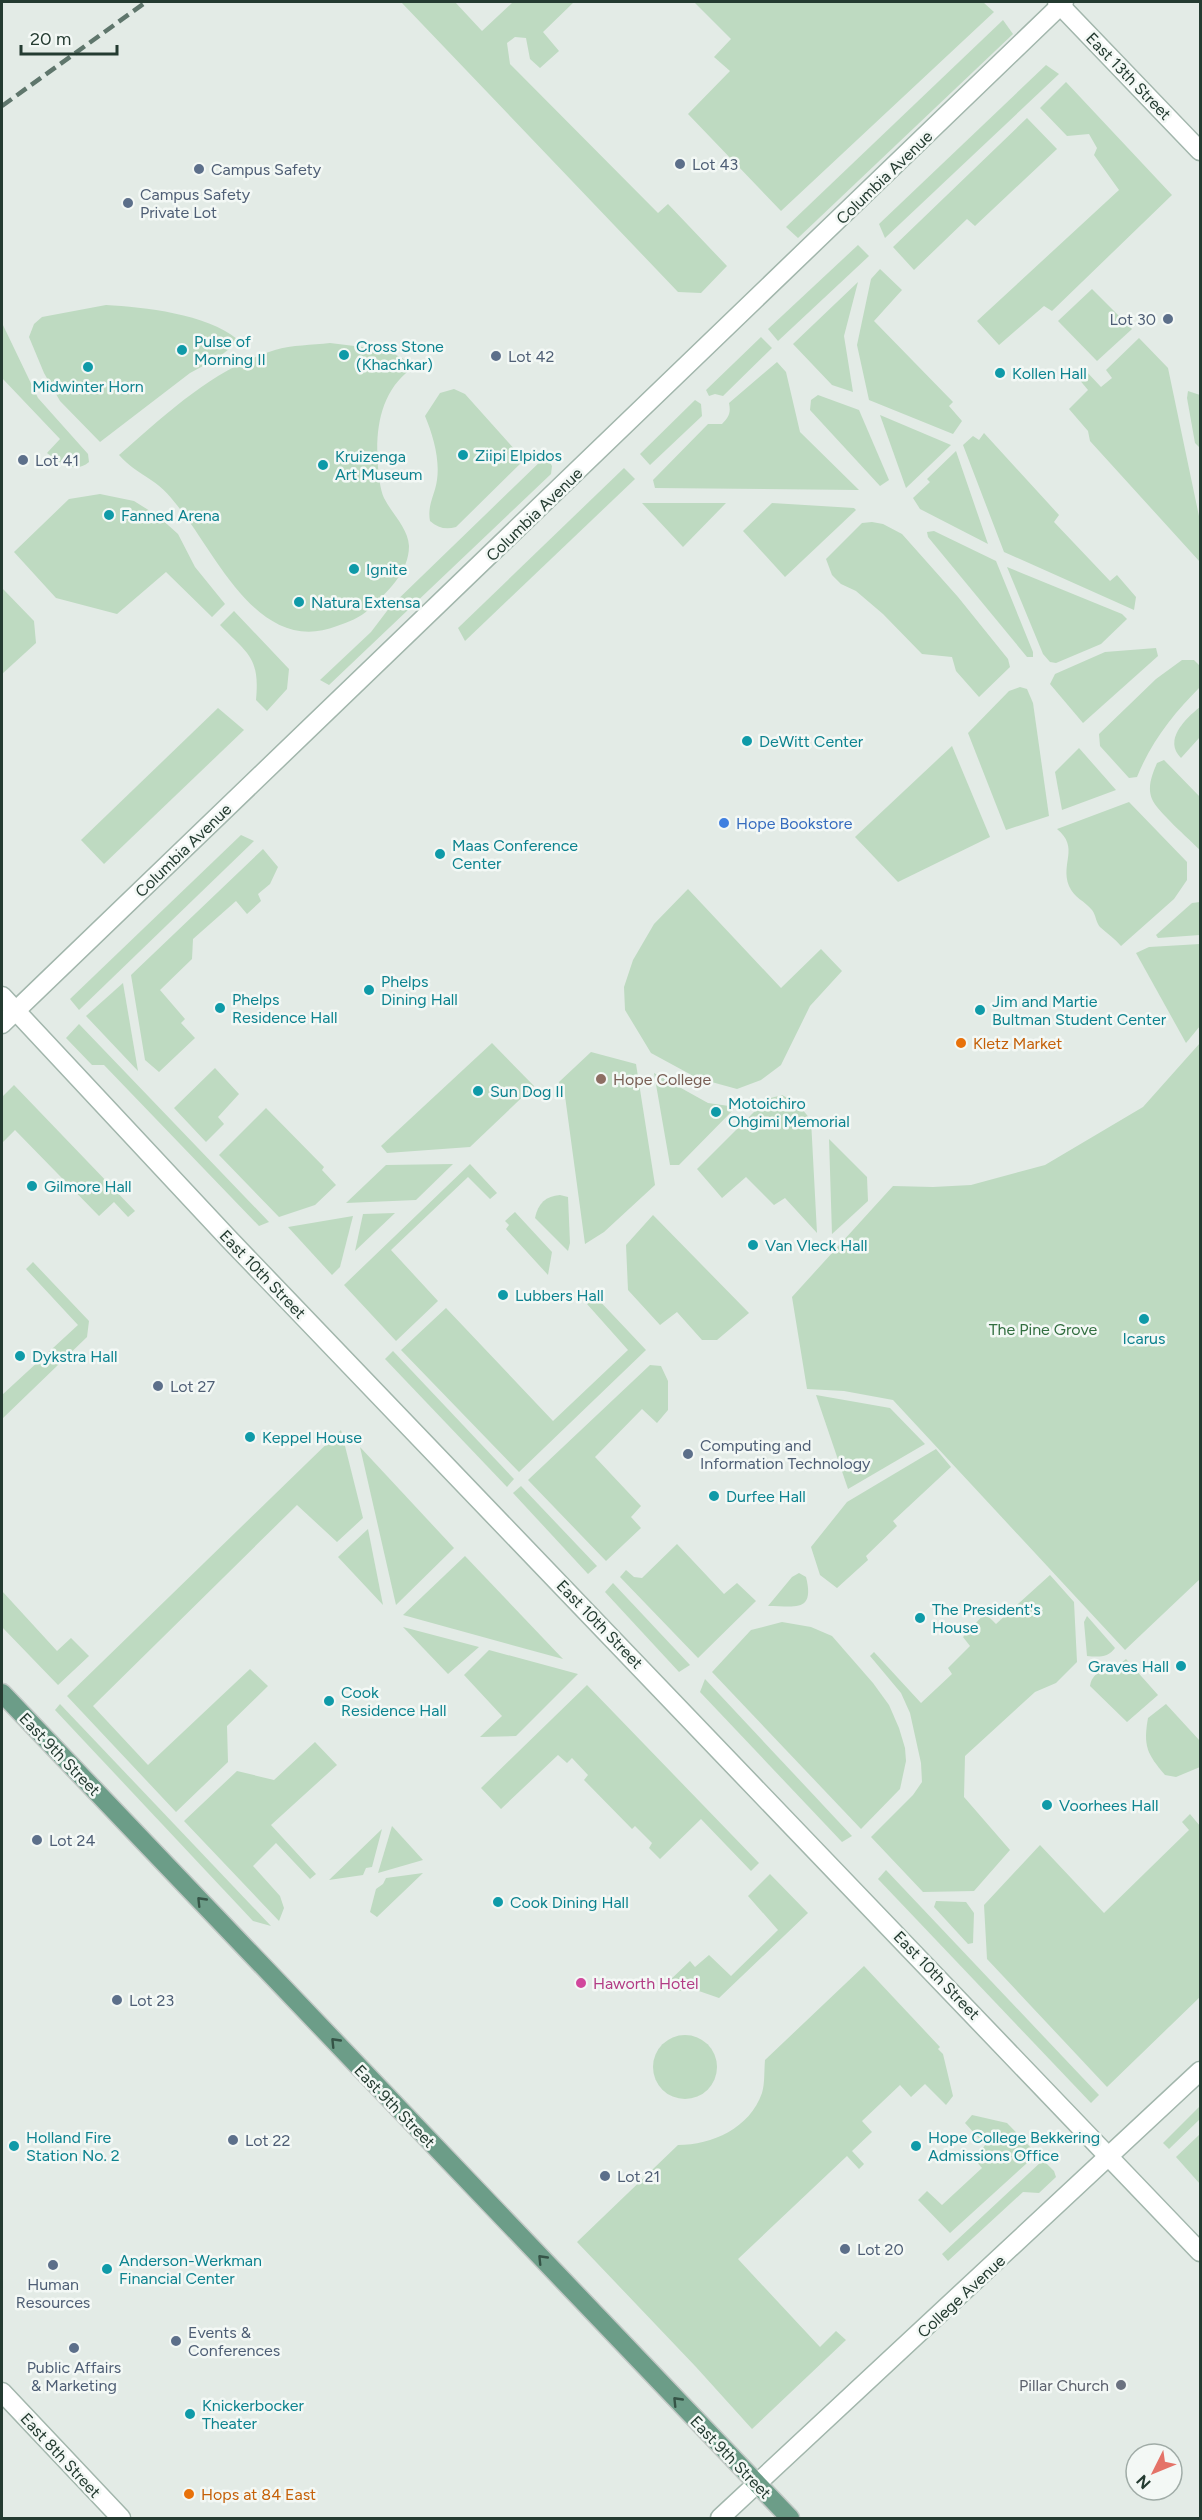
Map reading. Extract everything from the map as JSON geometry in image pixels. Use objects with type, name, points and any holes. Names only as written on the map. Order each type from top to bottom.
[{"type":"main road","name":"East 9th Street","points":[[2,1693],[790,2518]]},
{"type":"street","name":"East 13th Street","points":[[1061,3],[1200,151]]},
{"type":"street","name":"Columbia Avenue","points":[[2,1024],[1061,3]]},
{"type":"street","name":"East 10th Street","points":[[2,996],[228,1238],[1200,2252]]},
{"type":"street","name":"College Avenue","points":[[720,2518],[1200,2072]]},
{"type":"street","name":"East 8th Street","points":[[2,2392],[121,2518]]},
{"type":"green space","points":[[401,2],[455,2],[482,31],[513,2],[574,2],[543,32],[559,51],[540,68],[530,59],[526,38],[515,37],[507,43],[510,64],[658,213],[668,204],[727,266],[701,293],[678,292]]},
{"type":"green space","points":[[694,2],[983,2],[994,12],[781,211],[688,114],[730,71],[714,57],[731,39]]},
{"type":"green space","points":[[1003,20],[1013,34],[798,238],[786,227]]},
{"type":"green space","points":[[1046,65],[1059,74],[885,238],[879,224]]},
{"type":"green space","points":[[1066,82],[1172,195],[1052,311],[1044,306],[999,345],[977,321],[1119,190],[1094,155],[1097,148],[1089,134],[1067,136],[1040,108]]},
{"type":"green space","points":[[1027,118],[1057,149],[975,226],[967,219],[914,270],[893,247]]},
{"type":"green space","points":[[858,245],[869,256],[778,341],[768,329]]},
{"type":"green space","points":[[880,269],[902,290],[874,321],[953,402],[949,406],[962,421],[953,434],[869,400],[857,345],[871,279]]},
{"type":"green space","points":[[858,282],[844,336],[853,392],[832,385],[793,344]]},
{"type":"green space","points":[[1092,289],[1132,329],[1097,361],[1058,321]]},
{"type":"green space","points":[[106,305],[156,310],[192,318],[224,330],[237,339],[237,343],[216,359],[190,373],[100,442],[60,401],[44,373],[29,337],[34,324],[42,317]]},
{"type":"green space","points":[[2,323],[38,398],[88,454],[89,462],[78,467],[68,466],[47,453],[60,439],[2,378]]},
{"type":"green space","points":[[761,337],[772,348],[723,396],[715,394],[709,396],[706,390]]},
{"type":"green space","points":[[1139,338],[1168,368],[1200,521],[1200,562],[1090,441],[1088,431],[1069,409],[1088,390],[1078,378],[1085,370],[1101,387],[1112,378],[1106,370]]},
{"type":"green space","points":[[330,343],[387,350],[411,363],[411,369],[392,389],[386,400],[379,426],[377,453],[383,494],[403,527],[409,546],[401,574],[365,612],[337,626],[310,632],[286,628],[264,616],[228,577],[168,495],[119,455],[192,394],[231,368],[275,350]]},
{"type":"green space","points":[[777,362],[786,372],[800,432],[859,490],[655,488],[653,480],[708,424],[722,424],[729,415],[729,403]]},
{"type":"green space","points":[[454,389],[465,394],[524,460],[456,527],[445,528],[430,521],[438,464],[425,416],[440,393]]},
{"type":"green space","points":[[1188,391],[1200,395],[1200,448],[1195,443],[1187,398]]},
{"type":"green space","points":[[818,395],[859,410],[889,480],[880,486],[810,410],[811,400]]},
{"type":"green space","points":[[695,400],[701,404],[702,416],[650,465],[640,454]]},
{"type":"green space","points":[[880,415],[951,445],[906,488]]},
{"type":"green space","points":[[984,433],[1059,515],[1054,522],[1110,581],[1117,575],[1136,597],[1134,610],[1004,552],[963,445],[973,436],[979,440]]},
{"type":"green space","points":[[956,451],[988,544],[920,509],[913,498],[930,482],[927,479]]},
{"type":"green space","points":[[546,456],[552,466],[551,474],[329,685],[320,680],[371,632],[390,607]]},
{"type":"green space","points":[[624,468],[635,479],[465,641],[458,628]]},
{"type":"green space","points":[[100,494],[134,501],[158,516],[178,534],[195,567],[225,604],[212,617],[166,572],[117,614],[56,598],[14,552],[69,499]]},
{"type":"green space","points":[[642,503],[726,503],[683,547]]},
{"type":"green space","points":[[772,503],[854,508],[856,510],[785,577],[743,531]]},
{"type":"green space","points":[[862,523],[883,524],[902,534],[958,597],[1008,659],[1010,667],[979,697],[956,671],[952,657],[922,654],[883,614],[856,591],[841,584],[832,575],[826,559]]},
{"type":"green space","points":[[934,531],[996,561],[1033,657],[1027,657],[928,537],[927,532]]},
{"type":"green space","points":[[1007,567],[1122,614],[1127,619],[1101,644],[1056,663],[1050,662],[1043,654]]},
{"type":"green space","points":[[2,588],[34,621],[36,643],[2,674]]},
{"type":"green space","points":[[234,611],[289,669],[287,689],[267,711],[256,700],[256,674],[250,657],[220,625]]},
{"type":"green space","points":[[1156,648],[1158,656],[1083,723],[1050,684],[1055,674],[1105,652]]},
{"type":"green space","points":[[1182,660],[1194,660],[1200,666],[1200,687],[1164,729],[1137,777],[1129,778],[1100,746],[1099,734],[1156,679]]},
{"type":"green space","points":[[1020,687],[1027,689],[1033,703],[1049,816],[1006,830],[968,733],[1009,691]]},
{"type":"green space","points":[[1200,707],[1200,737],[1181,758],[1174,744],[1175,737],[1188,718]]},
{"type":"green space","points":[[218,708],[244,730],[104,864],[81,840]]},
{"type":"green space","points":[[952,746],[990,837],[898,882],[855,837]]},
{"type":"green space","points":[[1079,748],[1116,790],[1062,810],[1055,772]]},
{"type":"green space","points":[[1164,760],[1200,797],[1200,850],[1166,817],[1152,799],[1150,786],[1152,776],[1157,763]]},
{"type":"green space","points":[[1129,802],[1187,862],[1187,880],[1174,899],[1121,946],[1100,927],[1092,910],[1071,890],[1067,878],[1069,849],[1064,836],[1057,829]]},
{"type":"green space","points":[[241,835],[254,841],[79,1010],[70,999]]},
{"type":"green space","points":[[263,849],[278,867],[270,884],[258,894],[261,901],[247,914],[236,901],[193,939],[192,959],[160,990],[185,1019],[181,1023],[195,1038],[159,1072],[145,1060],[131,975]]},
{"type":"green space","points":[[688,889],[781,988],[821,949],[842,971],[810,1006],[781,1065],[761,1080],[737,1089],[697,1078],[651,1053],[625,1010],[624,987],[633,960],[654,924]]},
{"type":"green space","points":[[1200,902],[1200,935],[1158,938],[1156,935],[1192,903]]},
{"type":"green space","points":[[1200,944],[1200,1026],[1186,1043],[1136,953],[1149,947]]},
{"type":"green space","points":[[123,983],[138,1071],[86,1016]]},
{"type":"green space","points":[[79,1024],[269,1222],[259,1226],[104,1065],[92,1065],[66,1038]]},
{"type":"green space","points":[[492,1043],[534,1086],[470,1147],[387,1153],[381,1146]]},
{"type":"green space","name":"The Pine Grove","points":[[1200,1043],[1200,1579],[1125,1650],[893,1400],[844,1391],[807,1389],[792,1297],[893,1186],[971,1185],[1045,1165],[1143,1107]]},
{"type":"green space","points":[[591,1052],[636,1064],[655,1185],[604,1232],[585,1244],[565,1096],[559,1082]]},
{"type":"green space","points":[[215,1068],[239,1094],[218,1117],[224,1124],[206,1142],[174,1108]]},
{"type":"green space","points":[[654,1073],[708,1103],[736,1107],[679,1165],[670,1165]]},
{"type":"green space","points":[[14,1085],[135,1211],[128,1217],[114,1202],[99,1216],[15,1130],[2,1143],[2,1097]]},
{"type":"green space","points":[[782,1095],[797,1103],[811,1120],[817,1233],[785,1198],[774,1205],[746,1177],[722,1198],[697,1169],[767,1099]]},
{"type":"green space","points":[[266,1108],[324,1167],[322,1170],[336,1185],[315,1205],[279,1217],[219,1155]]},
{"type":"green space","points":[[829,1139],[867,1177],[868,1201],[832,1234]]},
{"type":"green space","points":[[453,1164],[416,1200],[346,1203],[386,1165]]},
{"type":"green space","points":[[470,1164],[497,1193],[490,1199],[468,1177],[391,1250],[438,1301],[396,1341],[344,1285]]},
{"type":"green space","points":[[560,1195],[568,1197],[570,1243],[568,1251],[535,1218],[543,1201]]},
{"type":"green space","points":[[515,1212],[552,1252],[548,1275],[506,1229],[509,1225],[505,1221]]},
{"type":"green space","points":[[395,1213],[355,1251],[363,1214]]},
{"type":"green space","points":[[653,1215],[749,1313],[717,1340],[702,1340],[677,1312],[660,1325],[628,1290],[626,1245]]},
{"type":"green space","points":[[353,1216],[340,1267],[332,1275],[288,1227]]},
{"type":"green space","points":[[33,1262],[89,1321],[87,1337],[2,1419],[2,1395],[78,1325],[26,1269]]},
{"type":"green space","points":[[595,1296],[646,1350],[519,1472],[401,1350],[446,1308],[553,1421],[628,1350],[587,1304]]},
{"type":"green space","points":[[393,1351],[514,1479],[507,1487],[385,1359]]},
{"type":"green space","points":[[650,1365],[661,1366],[668,1381],[668,1410],[657,1423],[642,1409],[595,1457],[641,1506],[631,1517],[641,1528],[606,1561],[528,1480]]},
{"type":"green space","points":[[816,1395],[890,1408],[925,1444],[848,1489]]},
{"type":"green space","points":[[341,1430],[363,1518],[337,1542],[297,1505],[93,1706],[148,1765],[250,1669],[268,1686],[227,1726],[228,1762],[176,1812],[67,1696]]},
{"type":"green space","points":[[360,1447],[454,1548],[396,1605]]},
{"type":"green space","points":[[936,1449],[951,1467],[893,1521],[897,1526],[866,1556],[868,1560],[837,1588],[820,1575],[811,1547],[847,1502]]},
{"type":"green space","points":[[521,1486],[597,1566],[588,1574],[513,1493]]},
{"type":"green space","points":[[368,1529],[383,1605],[338,1557]]},
{"type":"green space","points":[[677,1544],[724,1594],[737,1583],[756,1601],[698,1658],[620,1577],[626,1570],[634,1577],[642,1578]]},
{"type":"green space","points":[[465,1556],[563,1659],[403,1615]]},
{"type":"green space","points":[[799,1573],[806,1577],[808,1597],[805,1602],[794,1606],[768,1606],[792,1577]]},
{"type":"green space","points":[[1050,1575],[1074,1602],[1077,1662],[1056,1683],[1035,1692],[965,1756],[964,1797],[1010,1850],[974,1891],[923,1892],[871,1837],[913,1795],[922,1782],[921,1763],[910,1713],[901,1693],[870,1656],[874,1652],[921,1703],[952,1674],[948,1668],[970,1646],[963,1637],[985,1613],[996,1624]]},
{"type":"green space","points":[[613,1583],[690,1665],[679,1672],[605,1592]]},
{"type":"green space","points":[[2,1591],[57,1651],[71,1638],[89,1656],[58,1685],[2,1627]]},
{"type":"green space","points":[[1087,1616],[1115,1648],[1109,1654],[1099,1657],[1087,1656],[1084,1622]]},
{"type":"green space","points":[[782,1622],[811,1627],[832,1636],[873,1683],[889,1705],[899,1728],[906,1761],[900,1789],[861,1829],[712,1672],[751,1630]]},
{"type":"green space","points":[[403,1627],[479,1647],[448,1674]]},
{"type":"green space","points":[[489,1650],[578,1674],[516,1736],[480,1737],[502,1716],[464,1675]]},
{"type":"green space","points":[[1126,1659],[1158,1695],[1127,1722],[1090,1686],[1095,1675]]},
{"type":"green space","points":[[705,1679],[852,1836],[842,1842],[700,1692]]},
{"type":"green space","points":[[587,1685],[759,1863],[751,1871],[701,1819],[660,1859],[649,1848],[652,1843],[635,1826],[632,1829],[584,1780],[588,1775],[572,1758],[567,1763],[558,1755],[501,1809],[481,1788]]},
{"type":"green space","points":[[60,1704],[271,1926],[253,1921],[55,1710]]},
{"type":"green space","points":[[1166,1704],[1200,1741],[1200,1767],[1176,1777],[1165,1775],[1150,1755],[1146,1743],[1148,1718]]},
{"type":"green space","points":[[315,1742],[337,1765],[271,1825],[316,1874],[310,1879],[276,1843],[253,1866],[280,1896],[284,1908],[279,1921],[184,1821],[237,1771],[274,1780]]},
{"type":"green space","points":[[1190,1814],[1200,1826],[1200,1997],[1107,2087],[987,1959],[984,1905],[1040,1845],[1104,1913],[1189,1830],[1182,1822]]},
{"type":"green space","points":[[392,1826],[423,1860],[378,1873]]},
{"type":"green space","points":[[382,1829],[372,1867],[366,1868],[363,1875],[329,1880]]},
{"type":"green space","points":[[886,1870],[1099,2095],[1091,2103],[878,1879]]},
{"type":"green space","points":[[423,1873],[377,1917],[370,1912],[376,1889],[383,1884],[386,1878]]},
{"type":"green space","points":[[770,1874],[808,1913],[719,1998],[696,1990],[674,1991],[667,1983],[690,1961],[695,1967],[709,1955],[731,1976],[778,1930],[748,1896]]},
{"type":"green space","points":[[936,1901],[966,1902],[974,1913],[973,1943],[968,1944],[934,1907]]},
{"type":"green space","points":[[864,1966],[940,2047],[938,2049],[943,2054],[953,2096],[946,2105],[925,2084],[911,2097],[900,2085],[862,2121],[872,2132],[852,2151],[864,2164],[859,2169],[847,2156],[738,2259],[820,2347],[836,2331],[846,2340],[752,2429],[577,2242],[678,2145],[716,2138],[739,2125],[749,2116],[762,2093],[765,2060]]},
{"type":"green space","points":[[679,2035],[691,2035],[708,2044],[715,2055],[717,2067],[715,2079],[708,2090],[691,2099],[679,2099],[667,2094],[658,2085],[653,2073],[653,2061],[658,2049],[667,2040]]},
{"type":"green space","points":[[1200,2106],[1200,2119],[1169,2149],[1163,2143]]},
{"type":"green space","points":[[972,2115],[1007,2123],[1037,2154],[950,2233],[918,2200],[927,2191],[942,2205],[982,2168],[975,2160],[985,2145],[965,2123]]},
{"type":"green space","points":[[1200,2134],[1200,2184],[1176,2157]]},
{"type":"green space","points":[[1043,2160],[1054,2171],[1056,2177],[1039,2193],[1023,2192],[948,2261],[942,2254]]},
{"type":"railway","points":[[2,106],[146,2]]},
{"type":"place","name":"Lot 43","points":[[680,164]]},
{"type":"place","name":"Campus Safety","points":[[199,169]]},
{"type":"place","name":"Campus Safety Private Lot","points":[[128,203]]},
{"type":"place","name":"Lot 30","points":[[1168,319]]},
{"type":"place","name":"Pulse of Morning II","points":[[182,350]]},
{"type":"place","name":"Cross Stone (Khachkar)","points":[[344,355]]},
{"type":"place","name":"Lot 42","points":[[496,356]]},
{"type":"place","name":"Midwinter Horn","points":[[88,367]]},
{"type":"place","name":"Kollen Hall","points":[[1000,373]]},
{"type":"place","name":"Ziipi Elpidos","points":[[463,455]]},
{"type":"place","name":"Lot 41","points":[[23,460]]},
{"type":"place","name":"Kruizenga Art Museum","points":[[323,465]]},
{"type":"place","name":"Fanned Arena","points":[[109,515]]},
{"type":"place","name":"Ignite","points":[[354,569]]},
{"type":"place","name":"Natura Extensa","points":[[299,602]]},
{"type":"place","name":"DeWitt Center","points":[[747,741]]},
{"type":"place","name":"Hope Bookstore","points":[[724,823]]},
{"type":"place","name":"Maas Conference Center","points":[[440,854]]},
{"type":"place","name":"Phelps Dining Hall","points":[[369,990]]},
{"type":"place","name":"Phelps Residence Hall","points":[[220,1008]]},
{"type":"place","name":"Jim and Martie Bultman Student Center","points":[[980,1010]]},
{"type":"place","name":"Kletz Market","points":[[961,1043]]},
{"type":"place","name":"Hope College","points":[[601,1079]]},
{"type":"place","name":"Sun Dog II","points":[[478,1091]]},
{"type":"place","name":"Motoichiro Ohgimi Memorial","points":[[716,1112]]},
{"type":"place","name":"Gilmore Hall","points":[[32,1186]]},
{"type":"place","name":"Van Vleck Hall","points":[[753,1245]]},
{"type":"place","name":"Lubbers Hall","points":[[503,1295]]},
{"type":"place","name":"Icarus","points":[[1144,1319]]},
{"type":"place","name":"Dykstra Hall","points":[[20,1356]]},
{"type":"place","name":"Lot 27","points":[[158,1386]]},
{"type":"place","name":"Keppel House","points":[[250,1437]]},
{"type":"place","name":"Computing and Information Technology","points":[[688,1454]]},
{"type":"place","name":"Durfee Hall","points":[[714,1496]]},
{"type":"place","name":"The President's House","points":[[920,1618]]},
{"type":"place","name":"Graves Hall","points":[[1181,1666]]},
{"type":"place","name":"Cook Residence Hall","points":[[329,1701]]},
{"type":"place","name":"Voorhees Hall","points":[[1047,1805]]},
{"type":"place","name":"Lot 24","points":[[37,1840]]},
{"type":"place","name":"Cook Dining Hall","points":[[498,1902]]},
{"type":"place","name":"Haworth Hotel","points":[[581,1983]]},
{"type":"place","name":"Lot 23","points":[[117,2000]]},
{"type":"place","name":"Lot 22","points":[[233,2140]]},
{"type":"place","name":"Holland Fire Station No. 2","points":[[14,2146]]},
{"type":"place","name":"Hope College Bekkering Admissions Office","points":[[916,2146]]},
{"type":"place","name":"Lot 21","points":[[605,2176]]},
{"type":"place","name":"Lot 20","points":[[845,2249]]},
{"type":"place","name":"Human Resources","points":[[53,2265]]},
{"type":"place","name":"Anderson-Werkman Financial Center","points":[[107,2269]]},
{"type":"place","name":"Events & Conferences","points":[[176,2341]]},
{"type":"place","name":"Public Affairs & Marketing","points":[[74,2348]]},
{"type":"place","name":"Pillar Church","points":[[1121,2385]]},
{"type":"place","name":"Knickerbocker Theater","points":[[190,2414]]},
{"type":"place","name":"Hops at 84 East","points":[[189,2494]]}]
